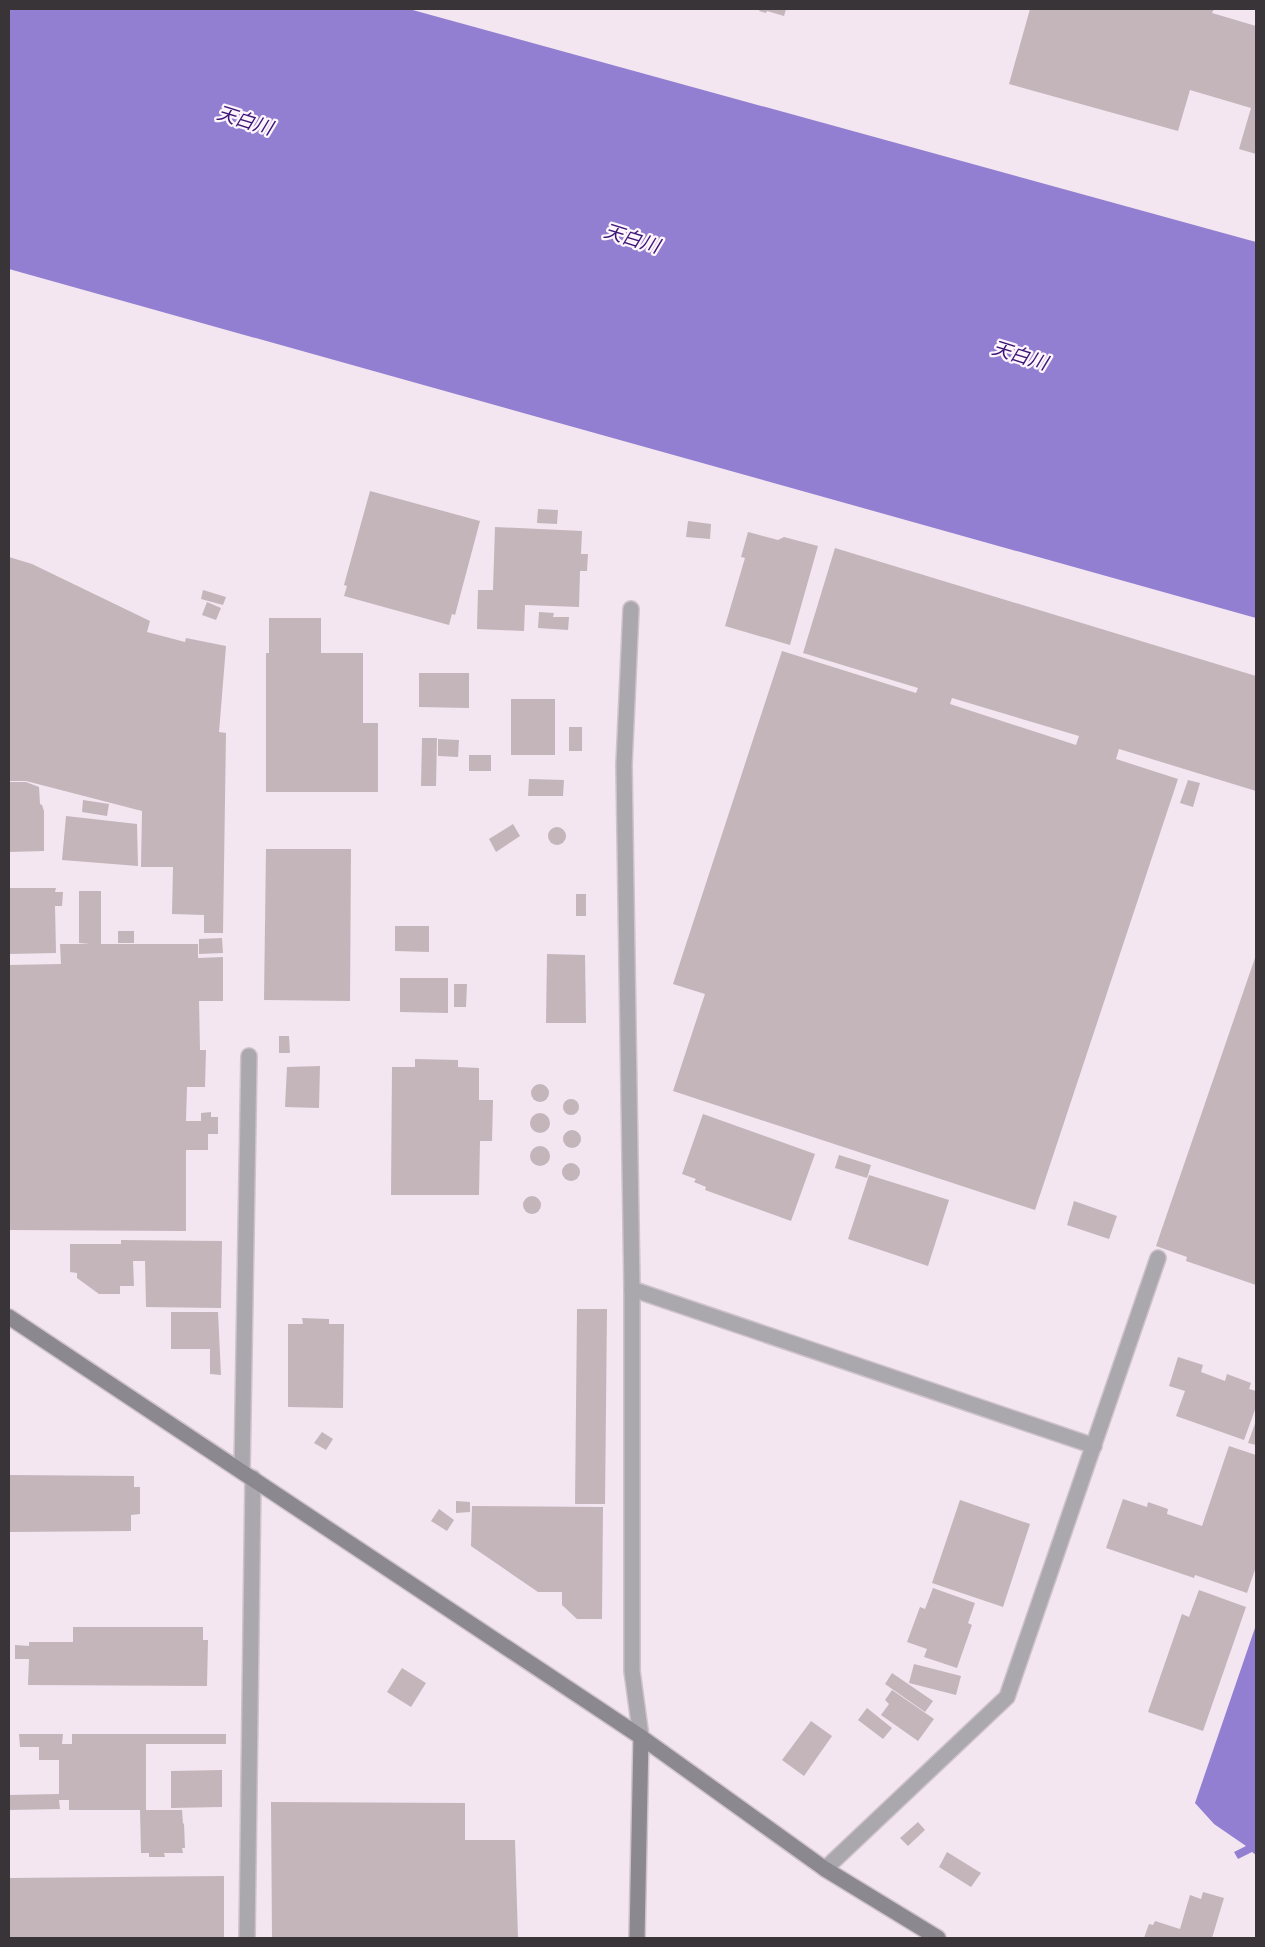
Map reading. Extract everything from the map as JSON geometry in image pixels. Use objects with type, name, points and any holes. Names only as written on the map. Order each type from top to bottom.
[{"type":"street","points":[[631,609],[624,765],[632,1289],[632,1671],[641,1737],[637,1938]]},
{"type":"street","points":[[247,1938],[249,1056]]},
{"type":"street","points":[[825,1869],[1007,1698],[1158,1258]]},
{"type":"street","points":[[632,1289],[1094,1446]]},
{"type":"street","points":[[9,1317],[641,1737],[825,1869],[938,1938]]},
{"type":"water","name":"天白川","points":[[9,9],[409,9],[1256,242],[1256,618],[9,269]]},
{"type":"water","points":[[1256,1625],[1256,1855],[1252,1852],[1238,1859],[1234,1852],[1246,1846],[1214,1824],[1195,1803]]},
{"type":"building","points":[[760,9],[786,9],[784,16],[767,11],[766,13],[759,11]]},
{"type":"building","points":[[1030,9],[1214,9],[1212,13],[1256,26],[1256,154],[1239,149],[1251,108],[1190,90],[1178,131],[1009,84]]},
{"type":"building","points":[[370,491],[480,521],[455,615],[452,614],[449,625],[344,596],[347,586],[344,585]]},
{"type":"building","points":[[538,509],[558,510],[557,524],[537,523]]},
{"type":"building","points":[[688,521],[711,524],[710,539],[686,537]]},
{"type":"building","points":[[495,527],[582,531],[581,554],[588,554],[587,571],[580,571],[579,607],[525,605],[524,631],[477,629],[478,590],[493,590]]},
{"type":"building","points":[[748,532],[778,540],[784,537],[818,546],[790,645],[725,626],[745,558],[741,557]]},
{"type":"building","points":[[835,548],[1256,676],[1256,791],[1119,749],[1116,759],[1178,779],[1035,1210],[673,1091],[705,994],[673,984],[782,651],[916,693],[918,688],[803,653]],"holes":[[[952,698],[1079,736],[1076,745],[950,704]]]},
{"type":"building","points":[[9,557],[32,564],[150,621],[147,632],[185,642],[186,638],[226,646],[219,732],[226,733],[223,933],[204,933],[204,915],[172,914],[173,867],[141,867],[142,811],[26,781],[9,781]]},
{"type":"building","points":[[203,590],[226,597],[223,605],[201,599]]},
{"type":"building","points":[[207,602],[221,608],[216,620],[202,615]]},
{"type":"building","points":[[539,612],[554,613],[553,617],[569,617],[568,630],[538,628]]},
{"type":"building","points":[[269,618],[321,618],[321,653],[363,653],[363,723],[378,723],[378,792],[266,792],[266,653],[269,653]]},
{"type":"building","points":[[419,673],[469,673],[469,708],[419,707]]},
{"type":"building","points":[[511,699],[555,699],[555,755],[511,755]]},
{"type":"building","points":[[569,727],[582,727],[582,751],[569,751]]},
{"type":"building","points":[[422,738],[437,738],[436,786],[421,786]]},
{"type":"building","points":[[438,739],[459,740],[458,757],[438,756]]},
{"type":"building","points":[[469,755],[491,755],[491,771],[469,771]]},
{"type":"building","points":[[529,779],[564,780],[563,796],[528,796]]},
{"type":"building","points":[[1188,780],[1200,783],[1193,807],[1180,803]]},
{"type":"building","points":[[9,782],[26,782],[39,787],[40,804],[44,811],[44,851],[9,852]]},
{"type":"building","points":[[83,800],[109,804],[107,816],[82,812]]},
{"type":"building","points":[[66,816],[137,824],[138,866],[62,860]]},
{"type":"building","points":[[513,824],[520,836],[496,852],[489,839]]},
{"type":"building","points":[[557,827],[563,830],[566,836],[563,842],[557,845],[551,842],[548,836],[551,830]]},
{"type":"building","points":[[266,849],[351,849],[350,1001],[264,1000]]},
{"type":"building","points":[[9,888],[56,888],[55,892],[63,892],[62,906],[55,906],[56,953],[9,954]]},
{"type":"building","points":[[79,891],[101,891],[101,944],[198,944],[198,958],[223,957],[223,1001],[199,1001],[200,1050],[206,1050],[205,1087],[187,1087],[186,1121],[201,1121],[201,1113],[211,1112],[211,1117],[218,1117],[218,1134],[208,1134],[208,1150],[186,1150],[186,1231],[9,1230],[9,965],[61,964],[60,944],[90,944],[79,943]]},
{"type":"building","points":[[576,894],[586,894],[586,916],[576,916]]},
{"type":"building","points":[[395,926],[429,926],[429,952],[395,951]]},
{"type":"building","points":[[118,931],[134,931],[134,943],[118,943]]},
{"type":"building","points":[[222,938],[223,953],[199,954],[199,939]]},
{"type":"building","points":[[547,954],[585,955],[586,1023],[546,1023]]},
{"type":"building","points":[[1256,955],[1256,1285],[1186,1261],[1187,1257],[1156,1246]]},
{"type":"building","points":[[400,978],[448,978],[448,1013],[400,1012]]},
{"type":"building","points":[[454,984],[467,984],[466,1007],[454,1007]]},
{"type":"building","points":[[279,1036],[289,1036],[290,1053],[279,1053]]},
{"type":"building","points":[[415,1059],[458,1060],[458,1067],[479,1068],[479,1100],[493,1100],[492,1141],[480,1141],[479,1195],[391,1195],[392,1067],[415,1067]]},
{"type":"building","points":[[320,1066],[319,1108],[285,1107],[287,1067]]},
{"type":"building","points":[[540,1084],[546,1087],[549,1093],[546,1099],[540,1102],[534,1099],[531,1093],[534,1087]]},
{"type":"building","points":[[568,1099],[574,1099],[579,1104],[577,1113],[568,1115],[563,1110],[563,1104]]},
{"type":"building","points":[[536,1113],[544,1113],[550,1119],[550,1127],[544,1133],[536,1133],[530,1127],[530,1119]]},
{"type":"building","points":[[703,1114],[815,1154],[791,1221],[705,1190],[706,1187],[694,1182],[696,1179],[682,1174]]},
{"type":"building","points":[[572,1130],[578,1133],[581,1139],[578,1145],[572,1148],[566,1145],[563,1139],[566,1133]]},
{"type":"building","points":[[540,1146],[547,1149],[550,1156],[547,1163],[540,1166],[533,1163],[530,1156],[533,1149]]},
{"type":"building","points":[[839,1155],[871,1165],[867,1178],[835,1168]]},
{"type":"building","points":[[567,1163],[575,1163],[580,1168],[578,1179],[567,1181],[562,1176],[562,1168]]},
{"type":"building","points":[[869,1175],[949,1200],[928,1266],[848,1239]]},
{"type":"building","points":[[532,1196],[538,1199],[541,1205],[538,1211],[532,1214],[526,1211],[523,1205],[526,1199]]},
{"type":"building","points":[[1074,1201],[1117,1216],[1109,1239],[1067,1225]]},
{"type":"building","points":[[121,1240],[222,1241],[221,1308],[146,1307],[145,1261],[133,1261],[134,1286],[120,1286],[120,1294],[99,1294],[77,1278],[77,1273],[70,1272],[70,1244],[121,1244]]},
{"type":"building","points":[[577,1309],[607,1309],[605,1504],[575,1504]]},
{"type":"building","points":[[171,1312],[218,1312],[221,1375],[210,1374],[210,1349],[171,1349]]},
{"type":"building","points":[[302,1318],[329,1319],[329,1324],[344,1324],[343,1408],[288,1407],[288,1324],[303,1324]]},
{"type":"building","points":[[1178,1357],[1203,1365],[1201,1372],[1225,1381],[1227,1374],[1251,1383],[1249,1389],[1256,1391],[1256,1407],[1244,1440],[1176,1416],[1185,1391],[1169,1386]]},
{"type":"building","points":[[1256,1421],[1256,1445],[1248,1443]]},
{"type":"building","points":[[322,1432],[333,1439],[326,1450],[314,1443]]},
{"type":"building","points":[[1229,1446],[1256,1455],[1256,1567],[1247,1593],[1195,1575],[1194,1578],[1106,1548],[1123,1499],[1147,1507],[1148,1502],[1168,1509],[1167,1514],[1202,1526]]},
{"type":"building","points":[[9,1475],[134,1476],[134,1487],[140,1487],[140,1514],[131,1515],[131,1531],[9,1532]]},
{"type":"building","points":[[960,1500],[1030,1524],[1003,1607],[932,1583]]},
{"type":"building","points":[[456,1501],[470,1502],[470,1512],[456,1513]]},
{"type":"building","points":[[472,1506],[603,1507],[602,1619],[577,1619],[562,1605],[562,1592],[538,1592],[471,1546]]},
{"type":"building","points":[[439,1509],[454,1520],[447,1531],[431,1521]]},
{"type":"building","points":[[933,1588],[975,1603],[968,1623],[972,1625],[957,1668],[924,1657],[927,1649],[907,1642],[920,1607],[925,1609]]},
{"type":"building","points":[[1199,1590],[1246,1607],[1203,1731],[1148,1712],[1182,1614],[1189,1617]]},
{"type":"building","points":[[73,1627],[203,1627],[203,1640],[208,1640],[207,1686],[28,1685],[29,1659],[15,1659],[15,1645],[29,1646],[29,1642],[73,1642]]},
{"type":"building","points":[[914,1664],[961,1676],[956,1695],[909,1683]]},
{"type":"building","points":[[402,1668],[426,1683],[411,1707],[387,1692]]},
{"type":"building","points":[[892,1673],[933,1701],[925,1712],[885,1684]]},
{"type":"building","points":[[892,1690],[934,1719],[918,1741],[881,1715],[889,1704],[885,1700]]},
{"type":"building","points":[[867,1708],[892,1728],[883,1739],[858,1720]]},
{"type":"building","points":[[811,1721],[832,1736],[804,1776],[782,1760]]},
{"type":"building","points":[[19,1734],[63,1734],[62,1744],[72,1744],[72,1734],[226,1734],[226,1744],[146,1744],[146,1810],[182,1810],[185,1848],[182,1848],[183,1853],[164,1853],[165,1857],[149,1857],[149,1853],[141,1853],[140,1810],[69,1810],[69,1800],[59,1800],[60,1809],[9,1810],[9,1795],[59,1794],[59,1760],[39,1760],[39,1747],[20,1747]]},
{"type":"building","points":[[222,1770],[222,1807],[171,1808],[171,1771]]},
{"type":"building","points":[[271,1802],[465,1803],[465,1840],[515,1840],[518,1938],[272,1938]]},
{"type":"building","points":[[918,1822],[925,1830],[908,1846],[900,1838]]},
{"type":"building","points":[[947,1852],[981,1873],[971,1887],[939,1867]]},
{"type":"building","points":[[224,1876],[224,1938],[9,1938],[9,1878]]},
{"type":"building","points":[[1203,1892],[1224,1898],[1212,1938],[1144,1938],[1149,1924],[1153,1925],[1155,1921],[1180,1929],[1190,1895],[1201,1899]]}]
